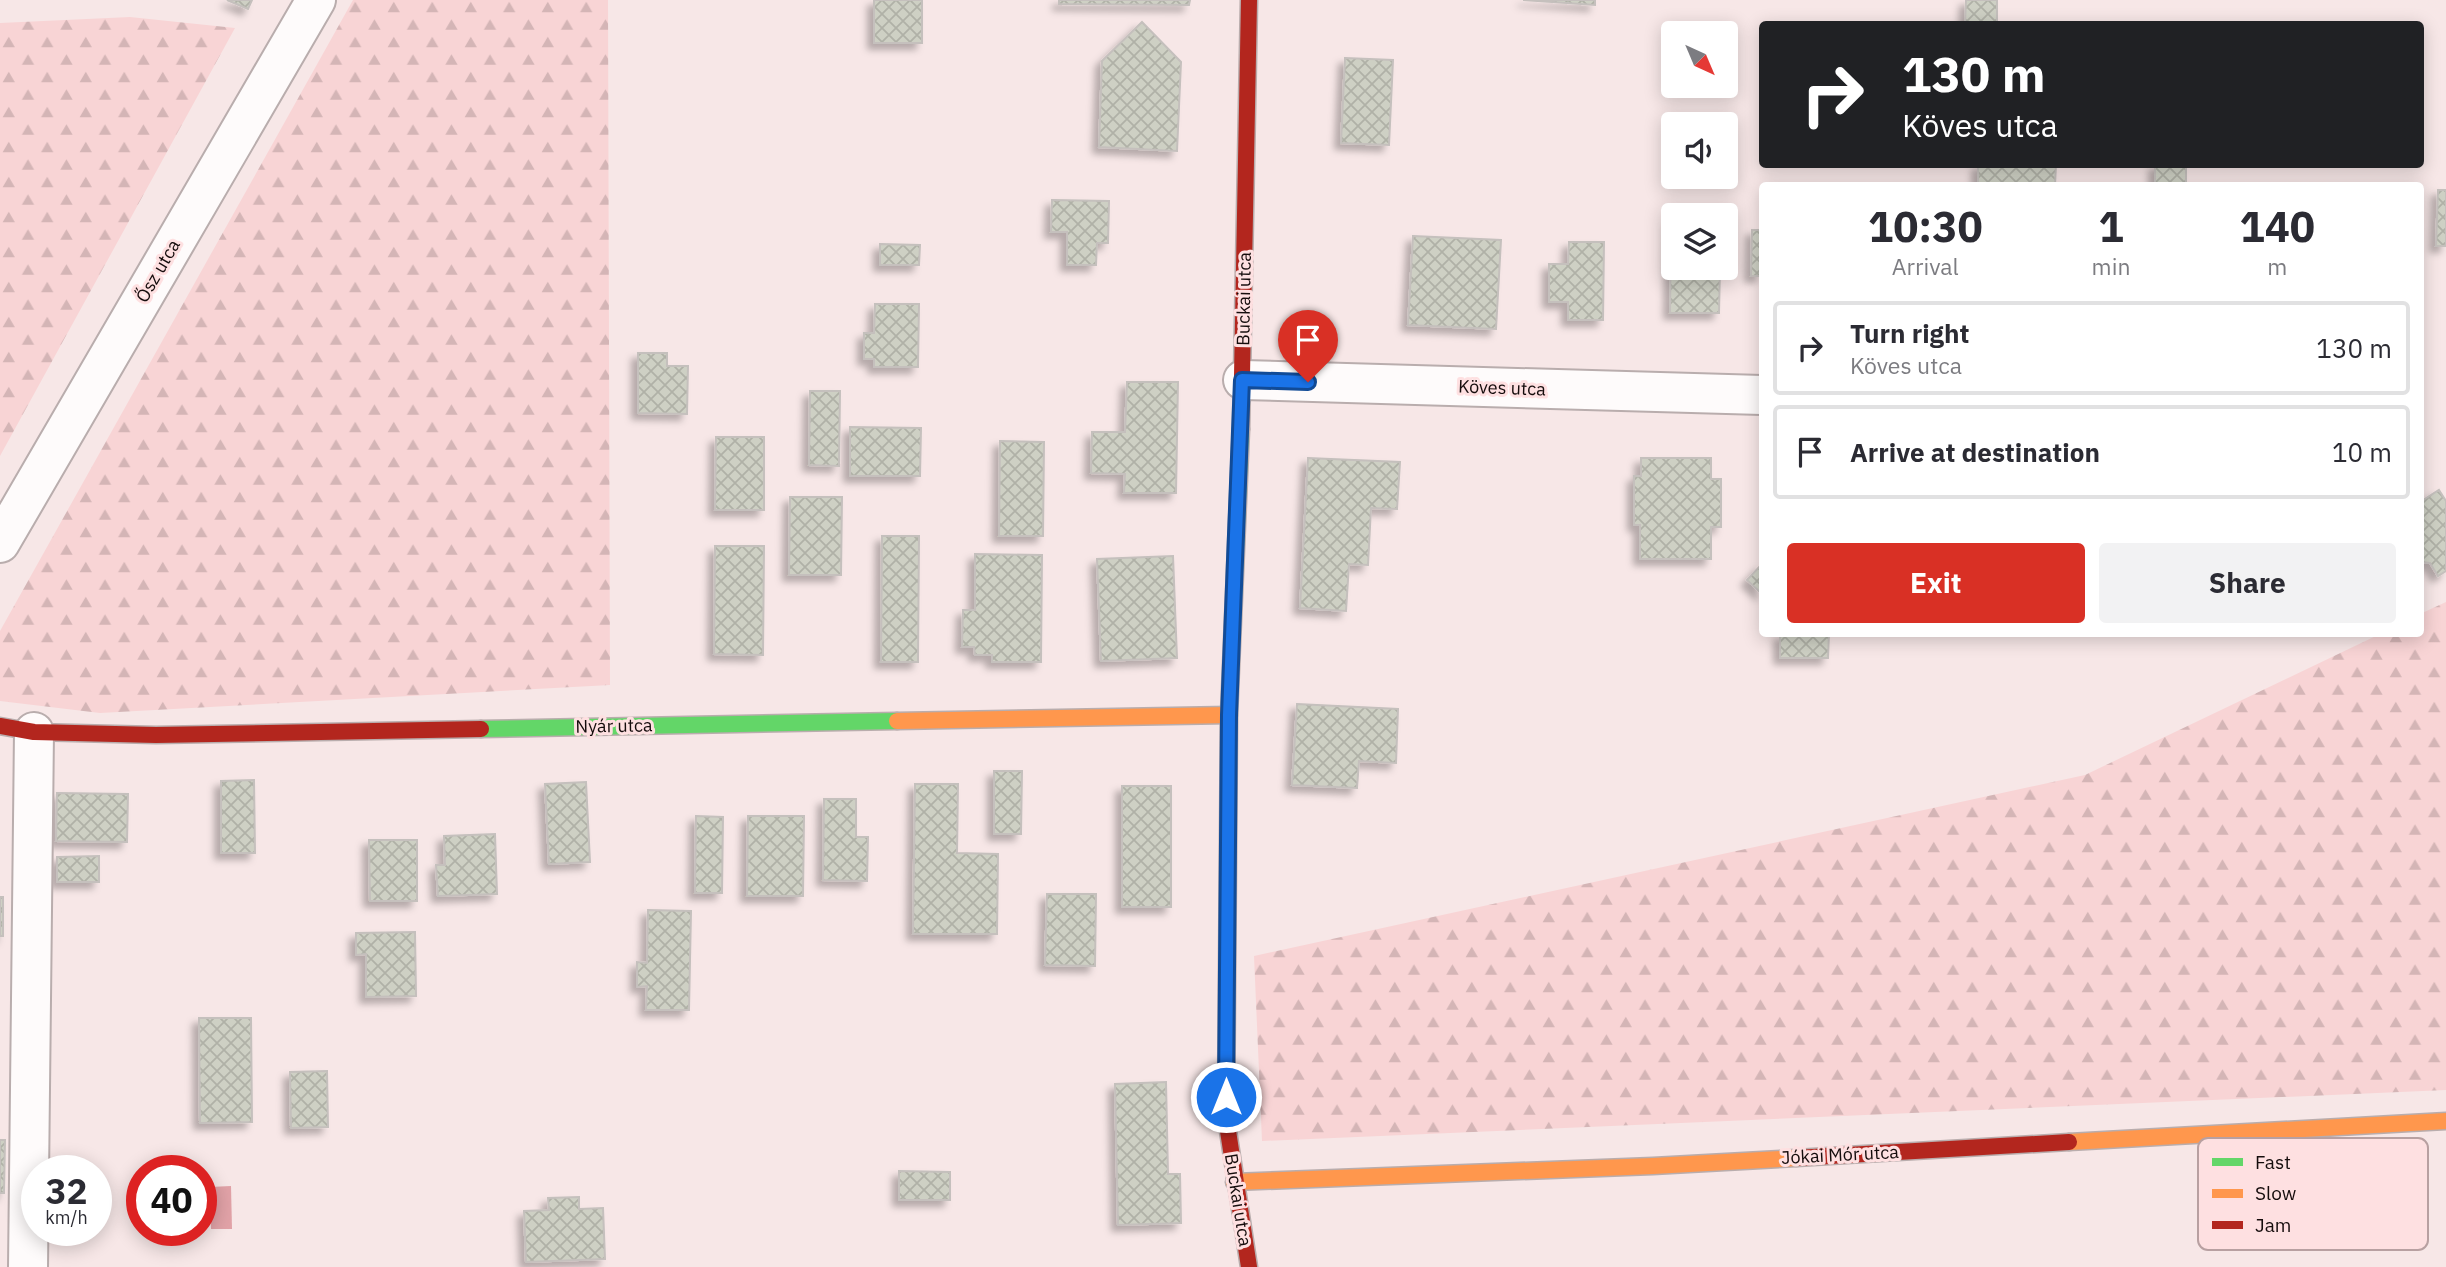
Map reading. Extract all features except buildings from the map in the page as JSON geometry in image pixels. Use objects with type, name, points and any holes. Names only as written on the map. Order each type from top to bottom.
[{"type":"street","name":"Ősz utca","points":[[0,543],[316,0]]},
{"type":"street","name":"Buckai utca","points":[[1249,0],[1242,380],[1229,715],[1226,1125],[1249,1267]]},
{"type":"street","name":"Köves utca","points":[[1242,380],[1759,395]]},
{"type":"street","name":"Nyár utca","points":[[17,729],[156,735],[1229,715]]},
{"type":"street","points":[[17,729],[28,1267]]},
{"type":"street","name":"Jókai Mór utca","points":[[1234,1182],[1653,1166],[2446,1121]]},
{"type":"green space","points":[[353,0],[608,0],[610,685],[100,713],[0,701],[0,631]]},
{"type":"green space","points":[[130,17],[235,28],[0,456],[0,23]]},
{"type":"green space","points":[[2446,602],[2446,1090],[1262,1141],[1254,956],[2085,775],[2374,637],[2424,637],[2424,612]]},
{"type":"shaded area","points":[[231,1186],[232,1229],[217,1229],[217,1187]]},
{"type":"traffic: fast","points":[[1226,1118],[1229,715],[1241,429]]},
{"type":"traffic: fast","points":[[481,729],[897,721]]},
{"type":"traffic: slow","points":[[897,721],[1229,715]]},
{"type":"traffic: slow","points":[[2069,1142],[2446,1121]]},
{"type":"traffic: slow","points":[[1234,1182],[1796,1158]]},
{"type":"traffic: jam","points":[[1241,429],[1249,0]]},
{"type":"traffic: jam","points":[[0,726],[34,732],[156,735],[481,729]]},
{"type":"traffic: jam","points":[[1226,1118],[1249,1267]]},
{"type":"traffic: jam","points":[[1796,1158],[2069,1142]]},
{"type":"route","points":[[1226,1097],[1229,715],[1242,380],[1308,382]]}]
